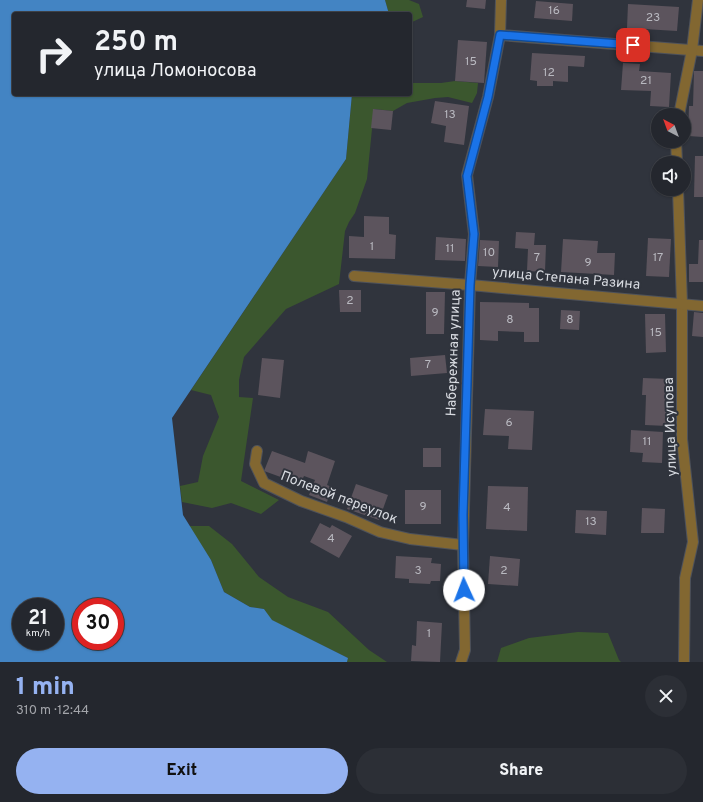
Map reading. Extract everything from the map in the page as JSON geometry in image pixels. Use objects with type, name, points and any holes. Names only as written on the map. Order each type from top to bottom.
[{"type":"street","name":"Набережная улица","points":[[461,662],[466,650],[463,545],[470,285],[474,234],[467,176],[488,97],[500,35],[500,0]]},
{"type":"street","points":[[680,108],[692,50],[698,0]]},
{"type":"street","points":[[500,35],[703,51]]},
{"type":"street","name":"улица Исупова","points":[[678,196],[682,304],[682,439],[693,542],[686,578],[684,662]]},
{"type":"street","name":"улица Степана Разина","points":[[354,276],[703,306]]},
{"type":"street","name":"Полевой переулок","points":[[257,451],[255,464],[264,483],[301,501],[346,517],[380,532],[410,539],[463,545]]},
{"type":"green space","points":[[385,0],[409,0],[419,4],[423,17],[412,22],[412,12],[388,12]]},
{"type":"green space","points":[[455,81],[478,83],[477,93],[472,103],[448,97],[407,103],[393,111],[374,109],[367,179],[355,213],[345,231],[339,284],[286,309],[244,357],[239,380],[239,397],[253,398],[241,481],[279,500],[261,514],[231,503],[212,508],[182,502],[180,486],[198,482],[203,456],[219,417],[211,395],[191,390],[346,159],[352,96],[412,96],[412,83],[441,83]]},
{"type":"green space","points":[[189,526],[209,526],[232,544],[259,577],[288,597],[328,612],[369,650],[387,662],[347,662],[348,658],[271,620],[264,609],[250,607],[224,592],[211,560]]},
{"type":"green space","points":[[578,632],[608,633],[621,662],[497,662],[501,648],[529,638]]},
{"type":"water","points":[[0,0],[385,0],[388,12],[12,12],[12,96],[352,96],[346,159],[172,418],[183,515],[211,560],[224,592],[250,607],[264,609],[272,620],[348,658],[347,662],[0,662]]},
{"type":"building","points":[[467,0],[486,0],[485,9],[466,7]]},
{"type":"building","points":[[536,1],[573,4],[572,21],[534,18]]},
{"type":"building","points":[[628,4],[679,7],[677,31],[627,28]]},
{"type":"building","points":[[458,40],[487,42],[484,83],[455,81]]},
{"type":"building","points":[[532,53],[585,56],[584,67],[568,66],[568,82],[553,81],[553,86],[537,86],[537,81],[530,80]]},
{"type":"building","points":[[623,63],[640,64],[639,71],[671,73],[669,107],[650,106],[651,91],[621,90]]},
{"type":"building","points":[[694,71],[703,71],[703,137],[691,136],[691,108],[689,108],[689,106],[693,106]]},
{"type":"building","points":[[435,101],[469,106],[464,145],[444,142],[446,126],[431,123]]},
{"type":"building","points":[[373,109],[393,111],[391,130],[371,128]]},
{"type":"building","points":[[695,156],[703,156],[703,197],[694,197]]},
{"type":"building","points":[[364,216],[389,217],[389,234],[396,235],[395,259],[349,258],[349,236],[364,237]]},
{"type":"building","points":[[516,232],[535,233],[534,245],[546,245],[545,272],[527,271],[528,249],[515,248]]},
{"type":"building","points":[[436,237],[466,239],[465,261],[435,260]]},
{"type":"building","points":[[648,238],[671,239],[669,277],[646,276]]},
{"type":"building","points":[[563,239],[598,241],[597,253],[615,253],[614,275],[561,272]]},
{"type":"building","points":[[480,240],[499,241],[498,267],[478,266]]},
{"type":"building","points":[[699,240],[703,240],[703,282],[689,282],[689,264],[698,264]]},
{"type":"building","points":[[339,290],[361,290],[361,312],[340,312]]},
{"type":"building","points":[[426,292],[445,292],[444,334],[426,334]]},
{"type":"building","points":[[480,302],[529,303],[529,308],[539,308],[539,342],[524,342],[524,332],[498,331],[498,341],[480,340]]},
{"type":"building","points":[[561,310],[580,311],[579,330],[560,329]]},
{"type":"building","points":[[694,312],[703,313],[703,337],[692,336]]},
{"type":"building","points":[[645,314],[665,314],[666,352],[646,353]]},
{"type":"building","points":[[445,355],[447,373],[411,376],[410,358]]},
{"type":"building","points":[[262,358],[284,360],[280,398],[258,395]]},
{"type":"building","points":[[643,378],[670,379],[667,426],[645,425],[646,395],[642,395]]},
{"type":"building","points":[[485,409],[534,411],[532,450],[508,449],[509,436],[483,435]]},
{"type":"building","points":[[631,430],[663,432],[662,463],[642,462],[643,453],[630,452]]},
{"type":"building","points":[[423,448],[441,448],[441,467],[423,467]]},
{"type":"building","points":[[272,451],[305,463],[308,451],[335,461],[327,485],[332,487],[327,502],[309,495],[315,480],[304,476],[300,484],[264,471]]},
{"type":"building","points":[[356,484],[388,495],[379,520],[347,509]]},
{"type":"building","points":[[488,486],[528,487],[527,531],[486,529]]},
{"type":"building","points":[[405,490],[441,490],[441,524],[405,524]]},
{"type":"building","points":[[642,508],[665,509],[664,533],[641,533]]},
{"type":"building","points":[[576,510],[607,511],[606,535],[575,533]]},
{"type":"building","points":[[320,523],[330,528],[332,525],[352,536],[339,558],[310,542]]},
{"type":"building","points":[[396,556],[432,558],[431,563],[441,564],[440,581],[431,581],[430,584],[409,583],[409,579],[395,578]]},
{"type":"building","points":[[490,556],[520,559],[518,586],[488,584]]},
{"type":"building","points":[[417,621],[442,623],[440,662],[411,661],[412,645],[416,646]]},
{"type":"route","points":[[464,590],[463,515],[470,285],[474,234],[467,176],[488,97],[500,35],[633,45]]}]
